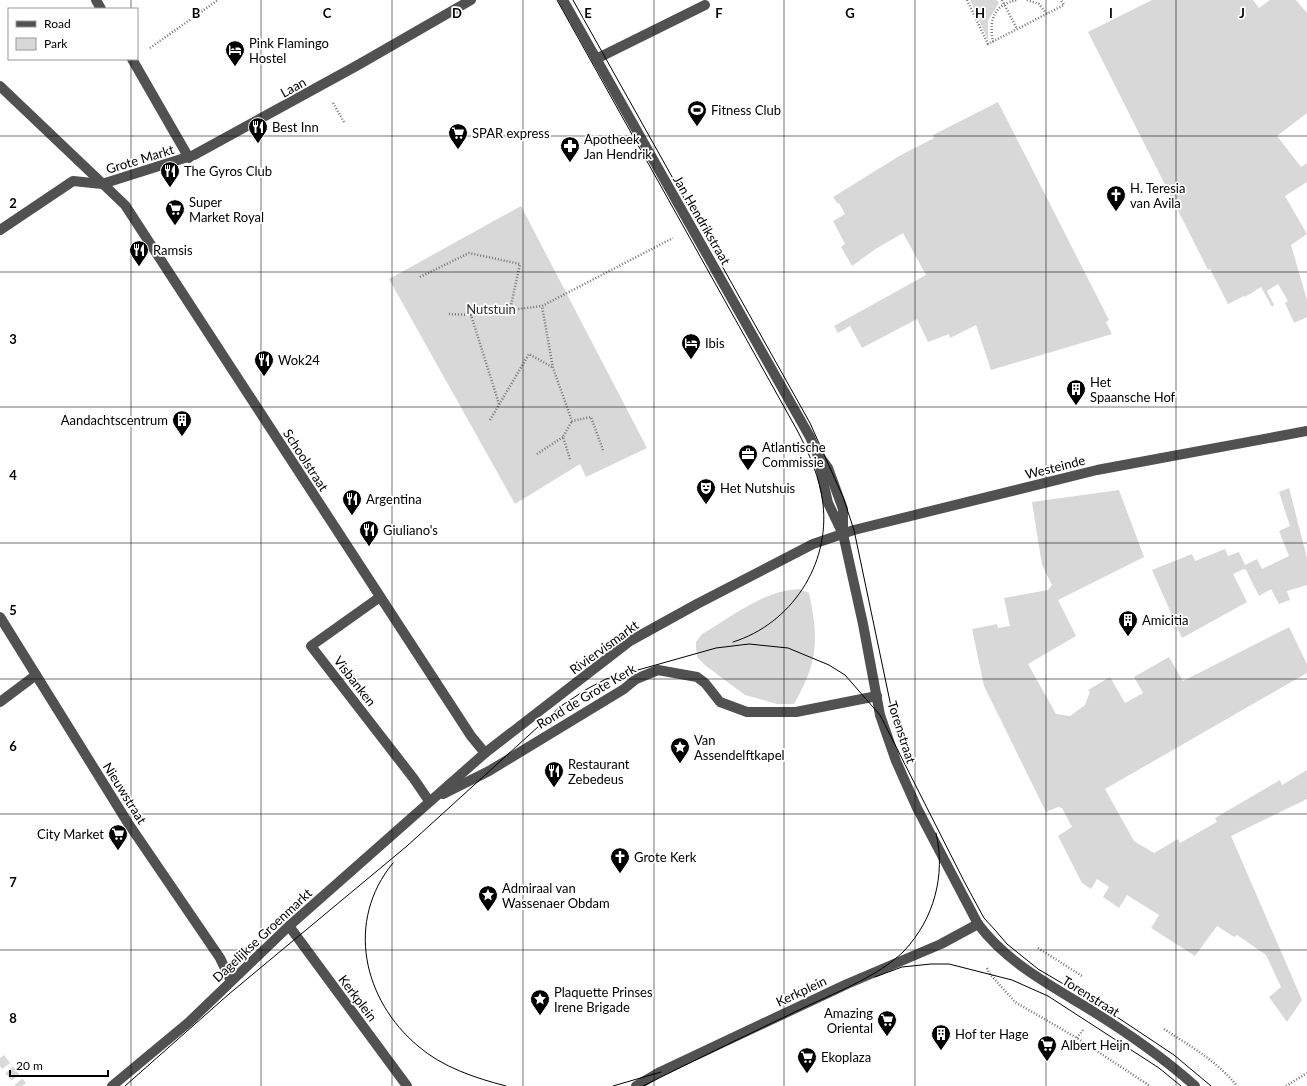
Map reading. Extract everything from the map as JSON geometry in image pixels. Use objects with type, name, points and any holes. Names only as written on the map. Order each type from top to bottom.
[{"type":"street","name":"Laan","points":[[189,158],[394,45],[471,0]]},
{"type":"street","name":"Jan Hendrikstraat","points":[[563,0],[810,437],[817,453],[828,468],[843,509],[843,534]]},
{"type":"street","points":[[596,59],[705,4]]},
{"type":"street","name":"Grote Markt","points":[[0,86],[102,184],[189,158],[133,60]]},
{"type":"street","points":[[0,230],[73,181],[102,184]]},
{"type":"street","name":"Schoolstraat","points":[[102,184],[125,205],[471,736],[485,753]]},
{"type":"street","name":"Westeinde","points":[[813,544],[843,534],[1097,470],[1307,431]]},
{"type":"street","name":"Torenstraat","points":[[843,534],[863,624],[880,715],[896,761],[917,808],[978,924],[991,941],[1011,959],[1045,983],[1094,1012],[1166,1061],[1195,1086]]},
{"type":"street","name":"Riviervismarkt","points":[[429,801],[485,753],[630,641],[697,604],[813,544]]},
{"type":"street","name":"Visbanken","points":[[380,597],[311,646],[414,779],[429,801]]},
{"type":"street","name":"Nieuwstraat","points":[[0,618],[128,823],[220,958],[231,981]]},
{"type":"street","name":"Rond de Grote Kerk","points":[[429,801],[489,771],[618,693],[636,679],[658,670],[697,677],[705,683],[720,702],[747,712],[796,712],[877,696]]},
{"type":"street","points":[[0,702],[36,675]]},
{"type":"street","name":"Dagelijkse Groenmarkt","points":[[112,1086],[189,1022],[288,926],[429,801]]},
{"type":"street","name":"Kerkplein","points":[[636,1086],[658,1073],[700,1053],[847,984],[940,944],[978,924]]},
{"type":"street","name":"Kerkplein","points":[[288,926],[408,1086]]},
{"type":"path","points":[[147,51],[218,0]]},
{"type":"path","points":[[968,0],[988,44],[1064,5],[1061,0]]},
{"type":"path","points":[[1002,0],[1017,29]]},
{"type":"path","points":[[993,42],[991,23],[994,15],[1004,4],[1018,0]]},
{"type":"path","points":[[1027,0],[1039,4],[1046,14]]},
{"type":"path","points":[[449,314],[471,315],[542,306],[692,229]]},
{"type":"path","points":[[420,277],[469,253],[520,264],[510,310]]},
{"type":"path","points":[[542,306],[553,368],[572,421]]},
{"type":"path","points":[[471,315],[499,404]]},
{"type":"path","points":[[490,420],[529,354],[553,368]]},
{"type":"path","points":[[537,454],[563,437],[572,421],[591,417],[603,450]]},
{"type":"path","points":[[563,437],[570,459]]},
{"type":"path","points":[[986,967],[989,974],[1015,1002],[1078,1038],[1150,1086]]},
{"type":"path","points":[[1286,1086],[1307,1073]]},
{"type":"green space","points":[[970,0],[997,0],[999,3],[988,21],[988,40]]},
{"type":"green space","points":[[1152,0],[1253,0],[1259,8],[1270,0],[1296,0],[1307,13],[1307,113],[1277,136],[1301,167],[1307,163],[1307,182],[1285,196],[1307,234],[1291,245],[1307,300],[1307,317],[1294,323],[1285,303],[1288,301],[1278,284],[1267,291],[1274,305],[1272,307],[1261,287],[1245,297],[1244,296],[1228,304],[1210,269],[1208,270],[1088,32]]},
{"type":"green space","points":[[998,102],[1109,320],[1106,322],[1112,334],[991,370],[976,325],[950,338],[949,334],[928,342],[917,319],[862,348],[850,326],[838,333],[834,326],[926,275],[903,233],[877,248],[852,266],[841,247],[845,244],[833,221],[845,214],[839,203],[838,204],[833,197],[901,155],[934,138],[933,135]]},
{"type":"green space","name":"Nutstuin","points":[[521,206],[647,448],[586,477],[580,464],[515,504],[389,279]]},
{"type":"green space","points":[[1289,488],[1307,558],[1307,585],[1287,591],[1290,600],[1279,604],[1271,589],[1259,596],[1246,570],[1244,569],[1233,574],[1247,602],[1182,638],[1152,570],[1192,554],[1195,561],[1225,549],[1228,556],[1239,552],[1245,565],[1257,559],[1262,569],[1289,556],[1279,531],[1290,526],[1279,492]]},
{"type":"green space","points":[[1119,490],[1144,557],[1058,600],[1076,636],[1028,664],[1056,714],[1070,716],[1085,705],[1090,692],[1088,690],[1110,677],[1125,703],[1143,693],[1134,677],[1169,657],[1183,681],[1289,627],[1307,664],[1307,673],[1105,789],[1134,841],[1154,853],[1178,839],[1180,843],[1217,822],[1215,818],[1280,780],[1282,785],[1307,770],[1307,799],[1231,836],[1302,1000],[1287,1022],[1269,997],[1281,987],[1266,955],[1237,935],[1234,937],[1217,926],[1195,956],[1151,928],[1159,915],[1127,895],[1119,908],[1103,897],[1109,887],[1097,879],[1091,889],[1082,883],[1058,836],[1072,827],[1062,808],[1058,807],[1046,812],[984,686],[972,629],[997,624],[998,628],[1010,626],[1004,598],[1048,590],[1052,585],[1042,565],[1032,502]]},
{"type":"green space","points":[[799,589],[809,593],[815,638],[812,663],[808,676],[794,704],[777,704],[745,695],[706,666],[697,657],[696,642],[702,634],[760,599],[773,594]]},
{"type":"tunnel","points":[[0,1058],[22,1086]]},
{"type":"tram line","points":[[557,0],[797,430],[817,475],[822,494],[824,527],[820,549],[813,570],[789,607],[773,621],[754,633],[733,642]]},
{"type":"tram line","points":[[573,0],[810,423],[843,497],[854,530],[893,716],[902,749]]},
{"type":"tram line","points":[[125,1086],[229,994],[407,846],[561,706],[587,689],[606,679],[716,648],[749,644],[788,648],[829,665],[845,675],[880,715],[984,918],[1007,944],[1038,969],[1099,1005],[1174,1055],[1211,1086]]},
{"type":"tram line","points":[[643,1086],[868,977],[904,951],[923,925],[935,896],[939,865],[939,849],[936,833]]},
{"type":"tram line","points":[[393,863],[378,886],[369,910],[365,934],[367,959],[373,983],[384,1006],[399,1027],[427,1053],[459,1071],[506,1086]]},
{"type":"tram line","points":[[875,977],[902,967],[949,964],[1012,980],[1048,996],[1159,1068],[1181,1086]]},
{"type":"tram line","points":[[613,1086],[661,1072]]},
{"type":"place","name":"Pink Flamingo Hostel","points":[[235,67]]},
{"type":"place","name":"Fitness Club","points":[[697,127]]},
{"type":"place","name":"Best Inn","points":[[258,144]]},
{"type":"place","name":"SPAR express","points":[[458,150]]},
{"type":"place","name":"Apotheek Jan Hendrik","points":[[570,163]]},
{"type":"place","name":"The Gyros Club","points":[[170,188]]},
{"type":"place","name":"H. Teresia van Avila","points":[[1116,212]]},
{"type":"place","name":"Super Market Royal","points":[[175,226]]},
{"type":"place","name":"Ramsis","points":[[139,267]]},
{"type":"place","name":"Ibis","points":[[691,360]]},
{"type":"place","name":"Wok24","points":[[264,377]]},
{"type":"place","name":"Het Spaansche Hof","points":[[1076,406]]},
{"type":"place","name":"Aandachtscentrum","points":[[182,437]]},
{"type":"place","name":"Atlantische Commissie","points":[[748,471]]},
{"type":"place","name":"Het Nutshuis","points":[[706,505]]},
{"type":"place","name":"Argentina","points":[[352,516]]},
{"type":"place","name":"Giuliano's","points":[[369,547]]},
{"type":"place","name":"Amicitia","points":[[1128,637]]},
{"type":"place","name":"Van Assendelftkapel","points":[[680,764]]},
{"type":"place","name":"Restaurant Zebedeus","points":[[554,788]]},
{"type":"place","name":"City Market","points":[[118,851]]},
{"type":"place","name":"Grote Kerk","points":[[620,874]]},
{"type":"place","name":"Admiraal van Wassenaer Obdam","points":[[488,912]]},
{"type":"place","name":"Plaquette Prinses Irene Brigade","points":[[540,1016]]},
{"type":"place","name":"Amazing Oriental","points":[[887,1037]]},
{"type":"place","name":"Hof ter Hage","points":[[941,1051]]},
{"type":"place","name":"Albert Heijn","points":[[1047,1062]]},
{"type":"place","name":"Ekoplaza","points":[[807,1074]]}]
